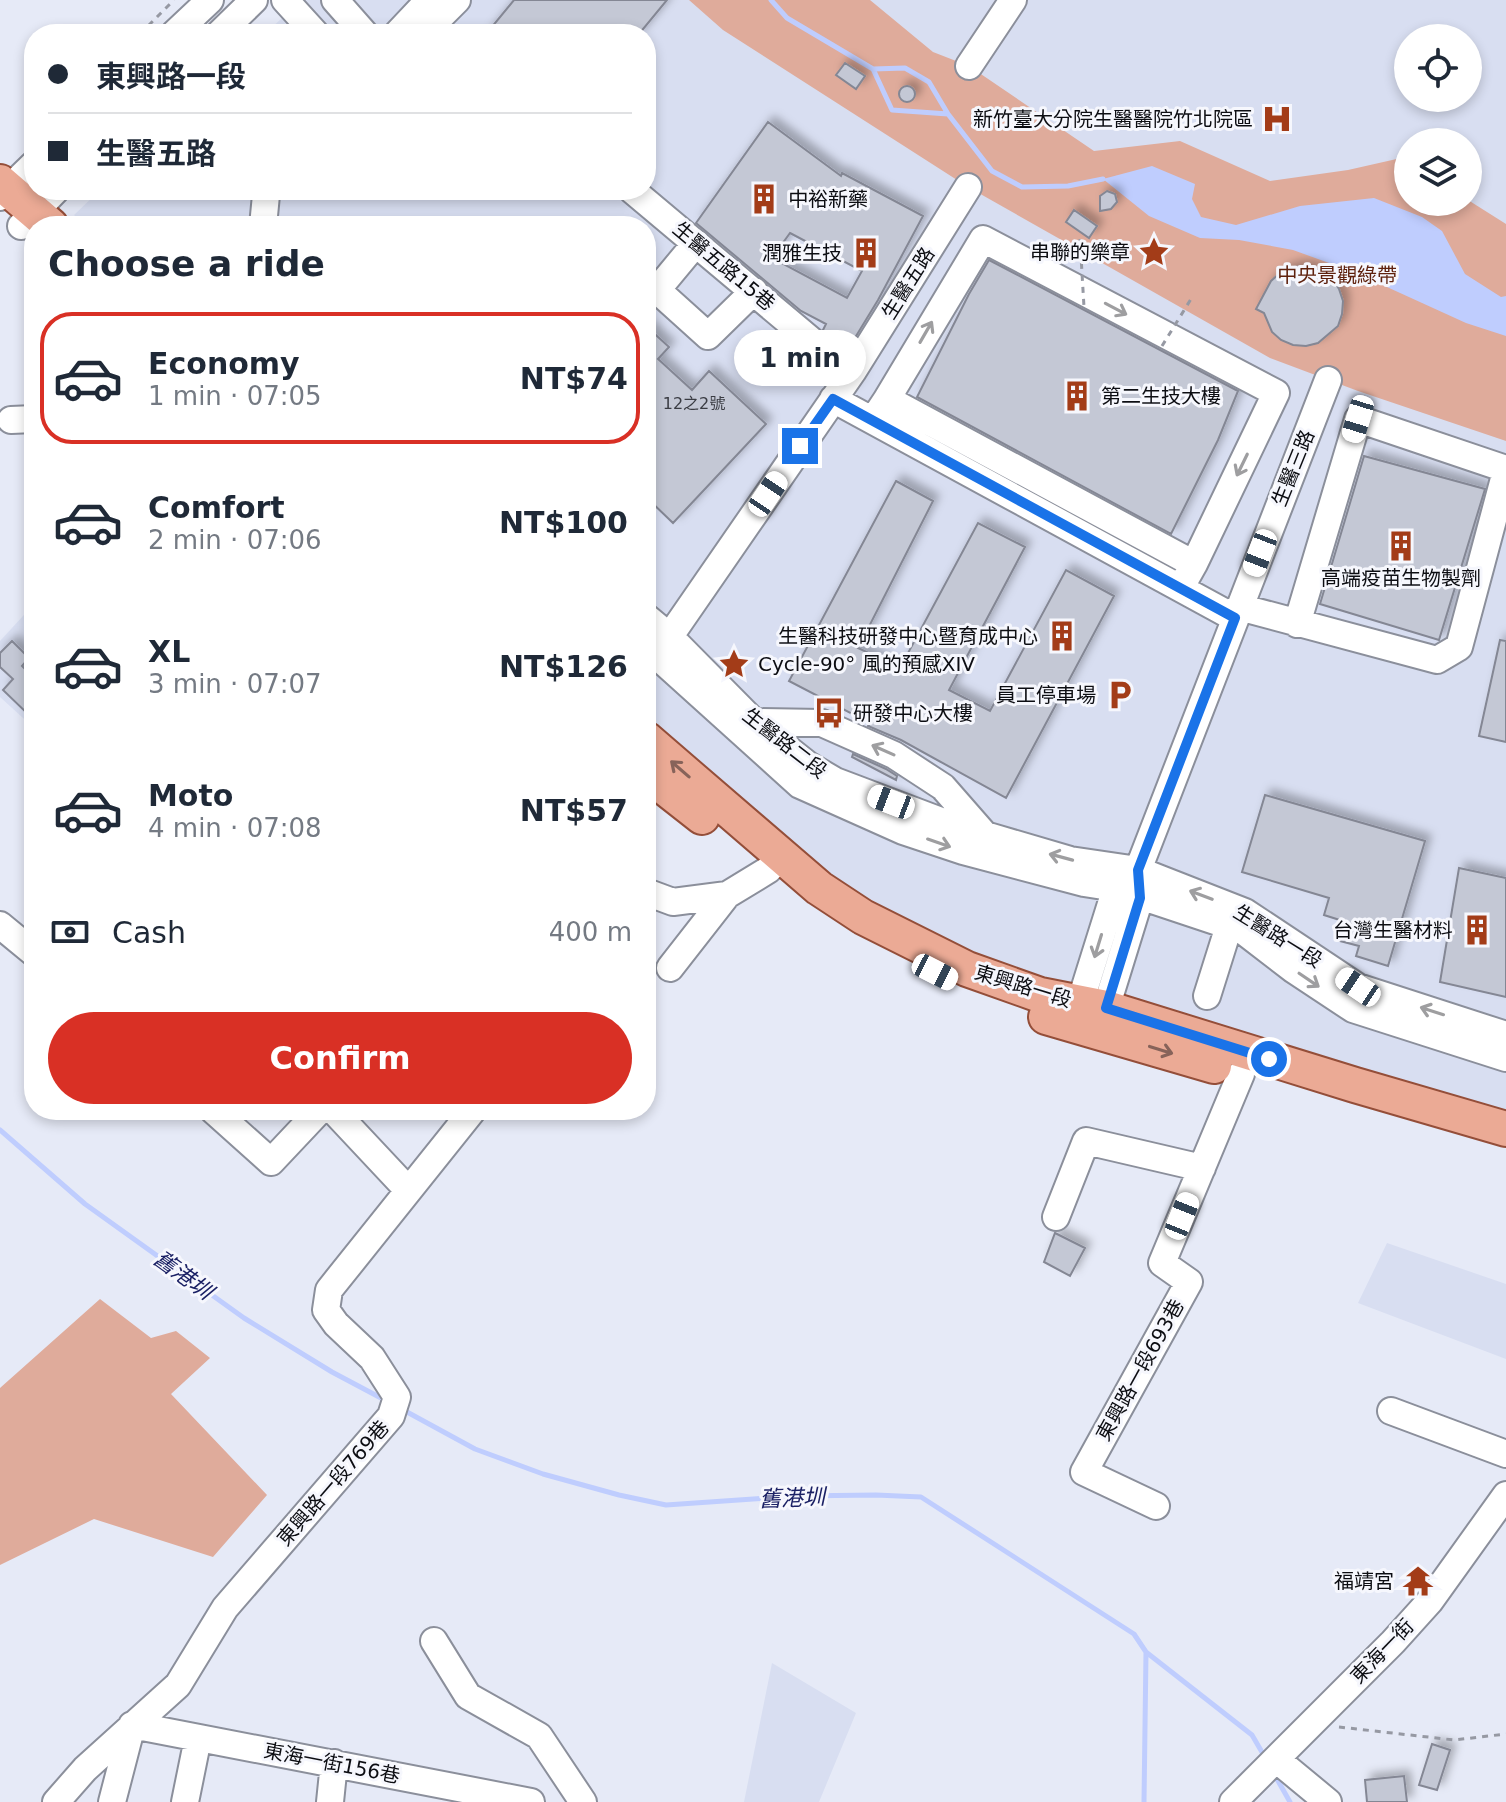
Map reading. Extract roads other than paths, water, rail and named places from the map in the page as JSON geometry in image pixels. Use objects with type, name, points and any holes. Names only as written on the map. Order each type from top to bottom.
[{"type":"main road","name":"東興路一段","points":[[656,749],[775,864]]},
{"type":"main road","name":"東興路一段","points":[[656,780],[775,864],[863,917],[967,969],[1091,1013],[1241,1074],[1506,1152]]},
{"type":"main road","name":"東興路一段","points":[[1091,1013],[1506,1129]]},
{"type":"street","points":[[185,24],[210,0]]},
{"type":"street","points":[[229,24],[254,0]]},
{"type":"street","points":[[285,0],[307,24]]},
{"type":"street","points":[[335,0],[356,24]]},
{"type":"street","points":[[406,24],[429,0]]},
{"type":"street","points":[[433,24],[457,0]]},
{"type":"street","points":[[969,66],[1013,0]]},
{"type":"street","name":"生醫五路","points":[[657,646],[853,371],[968,187]]},
{"type":"street","name":"生醫五路15巷","points":[[644,200],[844,368],[853,371]]},
{"type":"street","points":[[880,410],[983,239],[1276,393],[1181,588]]},
{"type":"street","points":[[696,243],[657,290],[708,336],[754,291]]},
{"type":"street","name":"生醫三路","points":[[1138,870],[1328,380]]},
{"type":"street","points":[[833,399],[880,410],[1194,564]]},
{"type":"street","points":[[880,410],[1181,588],[1237,612],[1437,660],[1459,647],[1506,470],[1358,419],[1297,624]]},
{"type":"street","name":"生醫路二段","points":[[657,646],[808,765],[835,781],[946,823],[1070,860],[1138,870]]},
{"type":"street","name":"生醫路二段","points":[[657,646],[800,785],[903,831],[963,851],[1128,893]]},
{"type":"street","points":[[754,722],[822,723],[894,755],[943,787],[985,835]]},
{"type":"street","points":[[670,968],[727,895],[775,864]]},
{"type":"street","points":[[1091,1013],[1138,870]]},
{"type":"street","name":"生醫路一段","points":[[1138,870],[1245,912],[1358,987],[1506,1035]]},
{"type":"street","name":"生醫路一段","points":[[1128,893],[1242,930],[1294,970],[1353,1009],[1506,1058]]},
{"type":"street","points":[[656,896],[673,902],[727,895]]},
{"type":"street","points":[[0,925],[24,945]]},
{"type":"street","points":[[1207,996],[1229,926]]},
{"type":"street","name":"東興路一段693巷","points":[[1156,1506],[1084,1472],[1189,1282],[1162,1263],[1241,1074]]},
{"type":"street","points":[[224,1120],[271,1162],[311,1120]]},
{"type":"street","points":[[342,1120],[408,1190]]},
{"type":"street","name":"東興路一段769巷","points":[[56,1802],[85,1769],[178,1685],[225,1608],[391,1416],[397,1397],[372,1358],[336,1324],[326,1310],[329,1290],[465,1120]]},
{"type":"street","points":[[1056,1217],[1086,1141],[1202,1168]]},
{"type":"street","points":[[1391,1411],[1506,1454]]},
{"type":"street","name":"東海一街","points":[[1233,1802],[1430,1601],[1506,1495]]},
{"type":"street","points":[[434,1641],[468,1696],[539,1736],[583,1802]]},
{"type":"street","points":[[112,1802],[132,1725]]},
{"type":"street","name":"東海一街156巷","points":[[132,1725],[521,1801]]},
{"type":"street","points":[[185,1802],[198,1738]]},
{"type":"street","points":[[330,1802],[334,1763]]},
{"type":"street","points":[[1269,1766],[1328,1802]]},
{"type":"water","points":[[1152,166],[1195,184],[1192,199],[1201,217],[1236,225],[1300,206],[1374,198],[1394,206],[1394,216],[1419,216],[1442,231],[1465,274],[1501,297],[1506,296],[1506,336],[1466,323],[1354,272],[1293,250],[1239,240],[1200,238],[1149,216],[1103,179]]},
{"type":"waterway","points":[[771,0],[787,18],[873,69],[905,68],[929,82],[948,114],[992,171],[1022,187],[1068,186],[1103,179]]},
{"type":"waterway","points":[[873,69],[892,110],[948,114]]},
{"type":"waterway","name":"舊港圳","points":[[0,1130],[85,1204],[244,1318],[381,1398]]},
{"type":"waterway","name":"舊港圳","points":[[407,1412],[475,1449],[543,1474],[666,1505],[796,1496],[921,1497],[1134,1634],[1146,1652],[1144,1802]]},
{"type":"waterway","name":"舊港圳","points":[[1146,1652],[1252,1735],[1266,1759]]},
{"type":"waterway","name":"舊港圳","points":[[1273,1772],[1290,1802]]},
{"type":"place","name":"新竹臺大分院生醫醫院竹北院區","points":[[1277,119]]},
{"type":"place","name":"中裕新藥","points":[[764,199]]},
{"type":"place","name":"串聯的樂章","points":[[1154,252]]},
{"type":"place","name":"潤雅生技","points":[[866,253]]},
{"type":"place","name":"第二生技大樓","points":[[1077,396]]},
{"type":"place","name":"高端疫苗生物製劑","points":[[1401,546]]},
{"type":"place","name":"生醫科技研發中心暨育成中心","points":[[1062,636]]},
{"type":"place","name":"Cycle-90° 風的預感XIV","points":[[734,664]]},
{"type":"place","name":"員工停車場","points":[[1120,695]]},
{"type":"place","name":"研發中心大樓","points":[[829,713]]},
{"type":"place","name":"台灣生醫材料","points":[[1477,930]]},
{"type":"place","name":"福靖宮","points":[[1418,1581]]},
{"type":"park label","name":"中央景觀綠帶","points":[[1337,275]]}]
